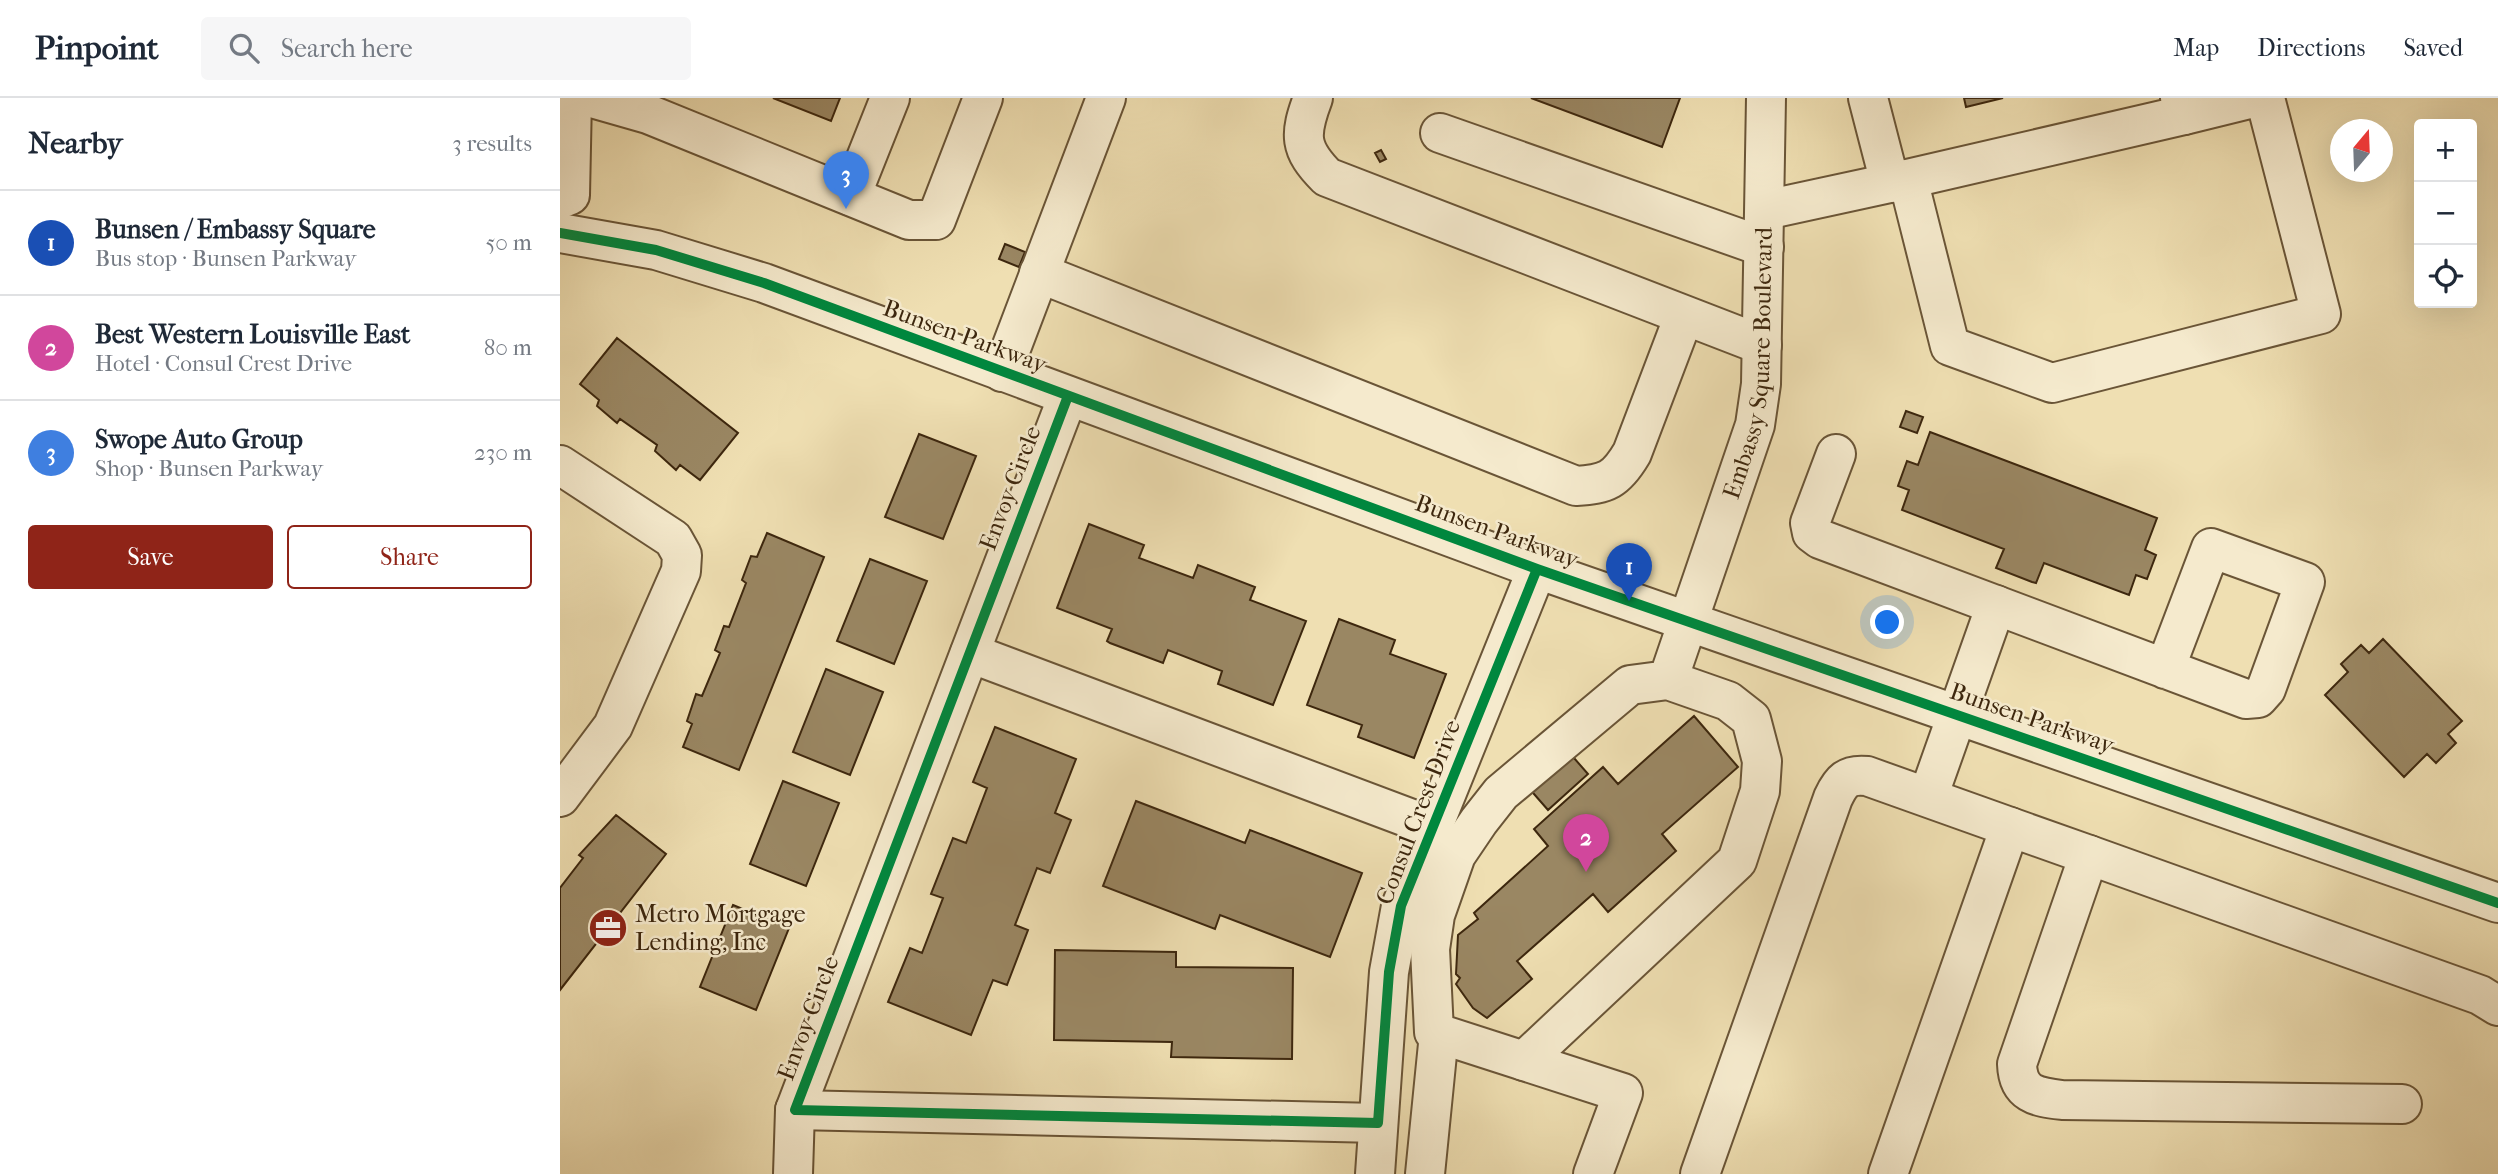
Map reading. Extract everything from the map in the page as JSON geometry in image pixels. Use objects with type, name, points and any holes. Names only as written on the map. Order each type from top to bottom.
[{"type":"street","points":[[560,199],[570,195],[572,98]]},
{"type":"street","points":[[592,98],[647,106],[909,220],[936,220],[983,98]]},
{"type":"street","points":[[851,196],[890,98]]},
{"type":"street","points":[[1002,372],[1106,98]]},
{"type":"street","points":[[1313,98],[1304,123],[1307,157],[1327,177],[1762,345]]},
{"type":"street","name":"Embassy Square Boulevard","points":[[1668,680],[1755,425],[1762,345],[1766,98]]},
{"type":"street","points":[[1868,98],[1899,181],[1950,346],[2052,383],[2321,314],[2265,98]]},
{"type":"street","points":[[1440,133],[1765,229],[1899,181],[2182,106],[2253,98]]},
{"type":"street","name":"Bunsen Parkway","points":[[560,233],[656,250],[764,283],[1537,569],[2498,902]]},
{"type":"street","points":[[1039,273],[1576,485],[1601,485],[1621,473],[1632,453],[1684,316]]},
{"type":"street","name":"Envoy Circle","points":[[1068,396],[795,1110],[1378,1123]]},
{"type":"street","points":[[1836,454],[1810,523],[1812,533],[1820,539],[2165,669]]},
{"type":"street","points":[[560,465],[673,539],[682,555],[681,571],[613,726],[560,797]]},
{"type":"street","name":"Consul Crest Drive","points":[[1375,1174],[1389,972],[1398,919],[1537,569]]},
{"type":"street","points":[[1928,797],[1996,605]]},
{"type":"street","points":[[970,653],[1433,827]]},
{"type":"street","points":[[1524,1061],[1737,860],[1760,791],[1762,761],[1751,719],[1728,701],[1668,680],[1630,685],[1501,793],[1456,855],[1435,915],[1430,949],[1433,1032],[1623,1093],[1593,1174]]},
{"type":"street","points":[[1700,1174],[1841,782],[1853,775],[1867,776],[1928,797],[2480,995],[2498,1006]]},
{"type":"street","points":[[1888,1174],[2010,827]]},
{"type":"street","points":[[2089,855],[2017,1064],[2017,1078],[2024,1091],[2039,1097],[2062,1100],[2402,1104]]},
{"type":"street","points":[[1425,1174],[1439,1034]]},
{"type":"street","points":[[793,1174],[795,1110]]},
{"type":"building","points":[[773,98],[840,98],[831,121]]},
{"type":"building","points":[[1531,98],[1680,98],[1662,147]]},
{"type":"building","points":[[1964,98],[2003,98],[1966,107]]},
{"type":"building","points":[[1381,150],[1386,159],[1380,162],[1375,153]]},
{"type":"building","points":[[1005,244],[1025,252],[1019,267],[999,259]]},
{"type":"building","points":[[617,338],[738,433],[700,480],[680,465],[676,470],[655,451],[657,445],[620,419],[617,423],[597,406],[599,400],[580,384]]},
{"type":"building","points":[[1906,411],[1923,417],[1917,433],[1900,427]]},
{"type":"building","points":[[1930,432],[2157,518],[2145,550],[2156,555],[2147,579],[2136,575],[2129,595],[2044,563],[2036,583],[2032,582],[1996,568],[2004,549],[1902,510],[1909,490],[1898,486],[1907,461],[1918,465]]},
{"type":"building","points":[[919,434],[976,456],[943,539],[885,517]]},
{"type":"building","points":[[1089,524],[1144,545],[1139,558],[1193,578],[1198,565],[1255,587],[1250,600],[1306,621],[1273,705],[1218,684],[1222,671],[1168,650],[1163,663],[1110,643],[1107,641],[1112,629],[1057,608]]},
{"type":"building","points":[[767,533],[824,557],[739,770],[683,747],[692,724],[687,721],[696,694],[702,696],[720,653],[715,650],[724,626],[729,627],[746,583],[742,580],[751,556],[757,557]]},
{"type":"building","points":[[870,559],[927,581],[894,664],[837,641]]},
{"type":"building","points":[[1339,619],[1395,640],[1390,654],[1446,674],[1414,758],[1358,737],[1362,725],[1307,705]]},
{"type":"building","points":[[2383,639],[2462,721],[2448,734],[2456,743],[2436,763],[2427,754],[2404,777],[2325,695],[2348,672],[2341,664],[2361,645],[2369,653]]},
{"type":"building","points":[[826,669],[883,692],[850,775],[793,752]]},
{"type":"building","points":[[1694,716],[1738,767],[1662,834],[1676,851],[1608,912],[1593,894],[1517,961],[1532,979],[1487,1018],[1473,1008],[1456,984],[1460,978],[1456,974],[1458,935],[1478,919],[1474,913],[1548,846],[1534,829],[1603,767],[1618,784]]},
{"type":"building","points":[[995,727],[1076,759],[1055,813],[1071,820],[1050,873],[1037,868],[1015,925],[1028,930],[1007,985],[993,980],[971,1035],[888,1002],[910,948],[922,953],[943,898],[931,894],[953,838],[966,843],[987,788],[973,782]]},
{"type":"building","points":[[1567,750],[1588,774],[1548,810],[1527,786]]},
{"type":"building","points":[[783,781],[839,803],[806,886],[750,864]]},
{"type":"building","points":[[1136,801],[1245,843],[1250,830],[1362,873],[1330,957],[1220,915],[1215,929],[1103,886]]},
{"type":"building","points":[[616,815],[666,854],[560,990],[560,888],[583,858],[579,855]]},
{"type":"building","points":[[733,905],[789,928],[756,1010],[700,987]]},
{"type":"building","points":[[1055,950],[1176,952],[1176,967],[1293,968],[1292,1059],[1171,1057],[1172,1042],[1054,1040]]},
{"type":"cycle path","points":[[560,233],[656,250],[764,283],[1537,569],[2498,903]]},
{"type":"cycle path","points":[[1068,396],[795,1110],[1378,1123],[1389,972],[1401,906],[1537,569]]},
{"type":"place","name":"Swope Auto Group","points":[[846,209]]},
{"type":"place","name":"Bunsen / Embassy Square","points":[[1629,601]]},
{"type":"place","name":"Best Western Louisville East","points":[[1586,872]]},
{"type":"place","name":"Metro Mortgage Lending, Inc","points":[[608,928]]}]
